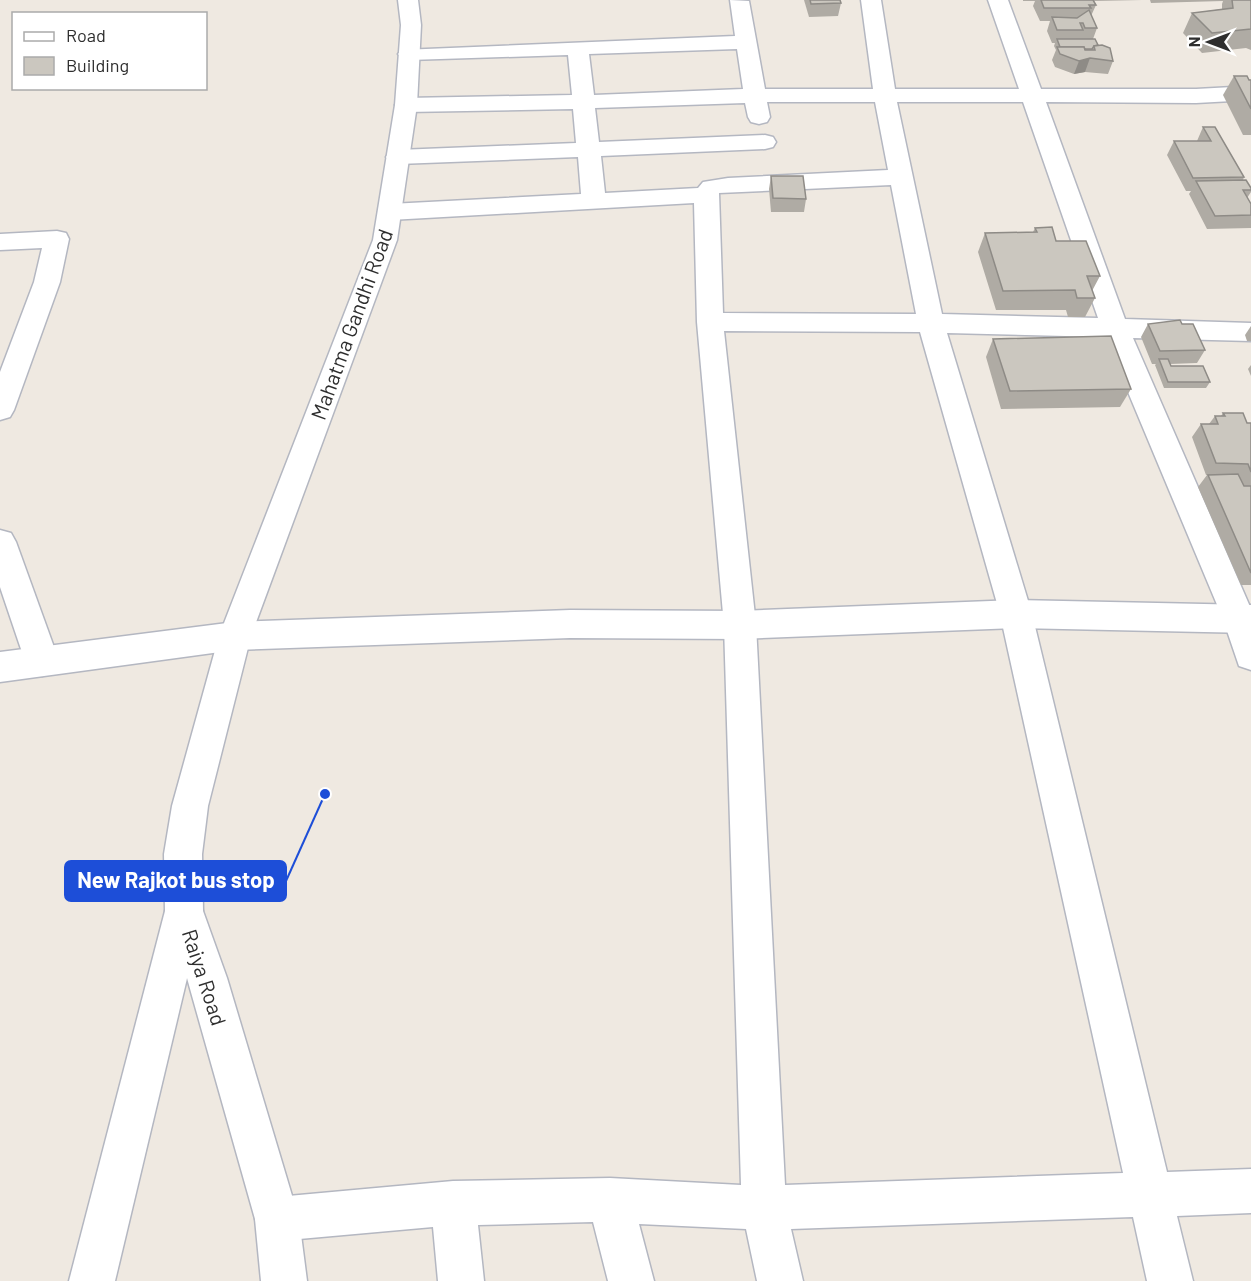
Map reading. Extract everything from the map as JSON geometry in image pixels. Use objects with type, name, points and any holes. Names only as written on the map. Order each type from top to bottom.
[{"type":"street","name":"Mahatma Gandhi Road","points":[[235,636],[385,240],[406,105],[411,25],[408,0]]},
{"type":"street","points":[[871,0],[885,95],[931,323],[1016,614],[1170,1281]]},
{"type":"street","points":[[998,0],[1115,328],[1245,619],[1251,656]]},
{"type":"street","points":[[739,1],[773,183]]},
{"type":"street","points":[[409,54],[746,42]]},
{"type":"street","points":[[578,48],[594,201]]},
{"type":"street","points":[[406,105],[755,95],[1196,96],[1251,93]]},
{"type":"street","points":[[398,157],[765,142]]},
{"type":"street","points":[[780,1281],[764,1208],[740,625],[710,322],[706,195],[711,188],[901,177]]},
{"type":"street","points":[[390,212],[706,195]]},
{"type":"street","points":[[0,242],[57,239],[47,282],[0,411]]},
{"type":"street","points":[[710,322],[931,323],[1251,332]]},
{"type":"street","points":[[0,542],[42,661]]},
{"type":"street","points":[[0,667],[235,636],[570,624],[740,625],[1016,614],[1245,619]]},
{"type":"street","name":"Raiya Road","points":[[235,636],[190,807],[183,854],[184,911],[207,978],[277,1219],[284,1281]]},
{"type":"street","points":[[92,1281],[184,911]]},
{"type":"street","points":[[277,1219],[453,1203],[610,1200],[764,1208],[1251,1191]]},
{"type":"street","points":[[610,1200],[631,1281]]},
{"type":"street","points":[[453,1203],[461,1281]]},
{"type":"building","points":[[810,0],[840,0],[841,3],[811,4]]},
{"type":"building","points":[[1041,0],[1093,0],[1096,5],[1089,5],[1091,8],[1044,8]]},
{"type":"building","points":[[1232,0],[1251,0],[1251,29],[1212,33],[1192,13],[1233,8]]},
{"type":"building","points":[[1089,10],[1097,28],[1085,28],[1083,23],[1080,23],[1083,30],[1057,30],[1052,17],[1077,18]]},
{"type":"building","points":[[1057,39],[1095,39],[1098,45],[1092,49],[1060,47]]},
{"type":"building","points":[[1102,45],[1110,48],[1113,61],[1090,58],[1079,61],[1060,54],[1057,47],[1084,47],[1085,50],[1095,50],[1094,46]]},
{"type":"building","points":[[1234,76],[1247,76],[1251,80],[1251,109]]},
{"type":"building","points":[[1203,127],[1215,127],[1244,177],[1193,178],[1174,141],[1211,141]]},
{"type":"building","points":[[771,176],[803,176],[806,199],[773,198]]},
{"type":"building","points":[[1246,180],[1251,190],[1243,190],[1251,204],[1251,215],[1215,216],[1196,181]]},
{"type":"building","points":[[1052,227],[1056,241],[1086,241],[1100,276],[1087,276],[1095,298],[1077,298],[1075,290],[1003,291],[985,233],[1037,232],[1035,228]]},
{"type":"building","points":[[1180,320],[1182,324],[1193,324],[1205,350],[1160,351],[1148,324]]},
{"type":"building","points":[[1111,336],[1131,389],[1010,391],[993,339]]},
{"type":"building","points":[[1159,359],[1168,359],[1171,366],[1203,366],[1210,382],[1168,382]]},
{"type":"building","points":[[1223,413],[1243,413],[1247,423],[1251,423],[1251,472],[1248,464],[1216,463],[1201,424],[1218,424],[1215,416],[1225,416]]},
{"type":"building","points":[[1238,474],[1244,486],[1251,486],[1251,573],[1208,475]]},
{"type":"place","name":"New Rajkot bus stop","points":[[325,794]]}]
